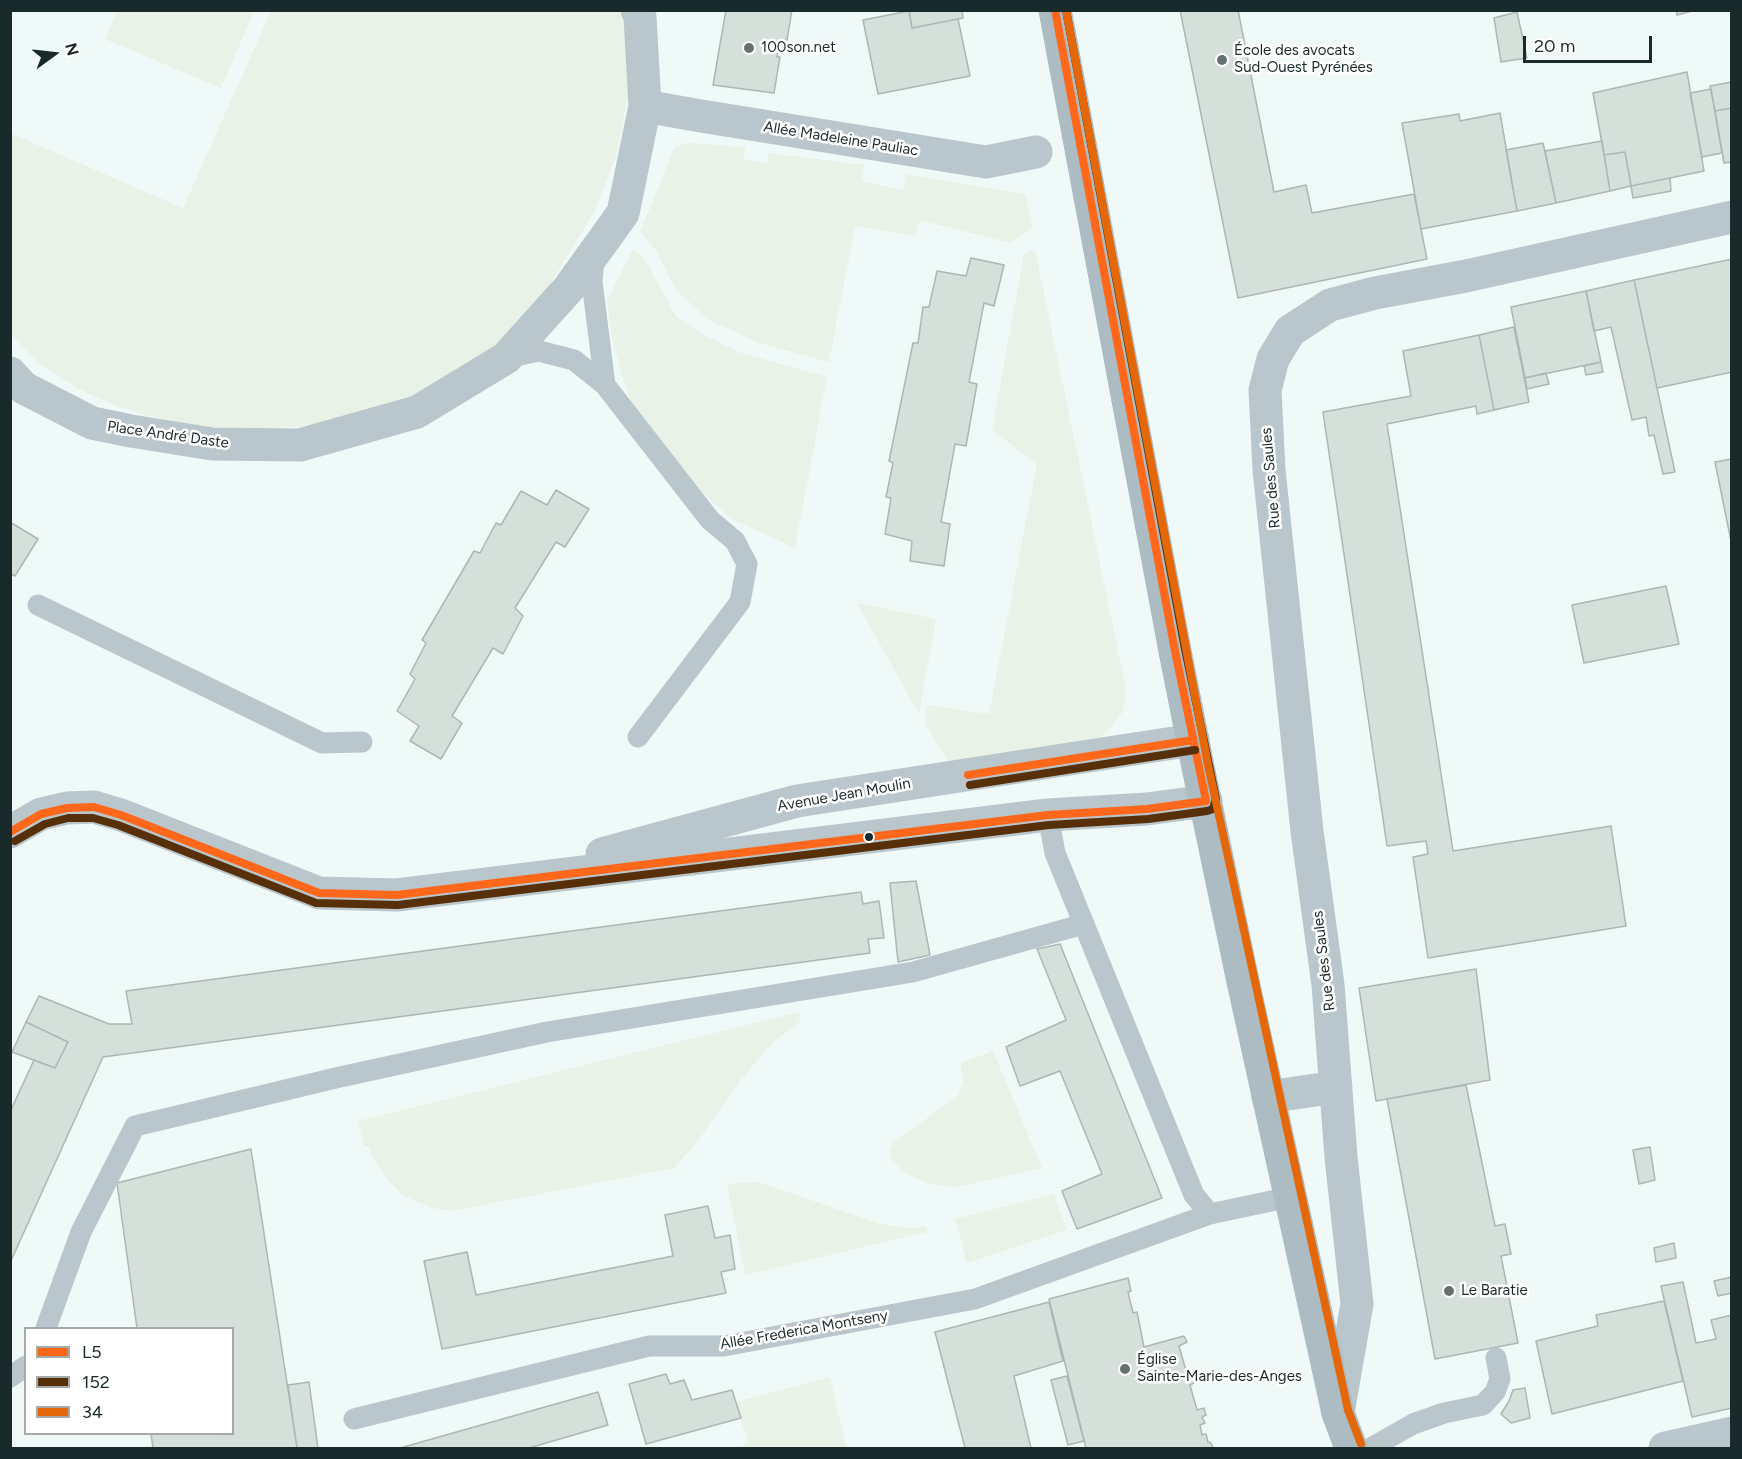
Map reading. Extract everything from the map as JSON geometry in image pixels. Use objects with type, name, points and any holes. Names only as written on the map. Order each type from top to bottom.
[{"type":"main road","points":[[1055,10],[1193,740],[1268,1097],[1338,1413],[1351,1449]]},
{"type":"street","name":"Place André Daste","points":[[15,390],[92,423],[131,431],[212,444],[300,445],[417,412],[506,358],[569,288],[623,213],[645,105],[640,17],[637,10]]},
{"type":"street","name":"Allée Madeleine Pauliac","points":[[645,105],[695,116],[986,162],[1036,152]]},
{"type":"street","name":"Rue des Saules","points":[[1338,1413],[1357,1304],[1341,1157],[1328,985],[1306,819],[1269,470],[1265,390],[1273,359],[1290,331],[1330,305],[1376,293],[1466,276],[1731,217]]},
{"type":"street","name":"Avenue Jean Moulin","points":[[502,883],[682,831],[797,801],[1193,740]]},
{"type":"street","name":"Avenue Jean Moulin","points":[[10,832],[41,813],[67,808],[94,807],[121,815],[319,893],[397,895],[1048,815],[1206,801]]},
{"type":"street","points":[[1268,1097],[1336,1087]]},
{"type":"street","points":[[1665,1449],[1731,1433]]},
{"type":"lane","points":[[595,253],[592,282],[605,384]]},
{"type":"lane","points":[[506,358],[539,351],[574,360],[605,384],[710,520],[735,541],[747,564],[741,602],[638,737]]},
{"type":"lane","points":[[38,605],[322,743],[363,742]]},
{"type":"lane","points":[[1048,815],[1055,853],[1194,1196],[1210,1214]]},
{"type":"lane","points":[[47,1327],[81,1232],[135,1126],[340,1077],[547,1032],[913,972],[1084,924]]},
{"type":"lane","name":"Allée Frederica Montseny","points":[[354,1419],[649,1346],[724,1346],[975,1299],[1210,1214],[1290,1197]]},
{"type":"lane","points":[[1371,1449],[1413,1424],[1444,1413],[1483,1405],[1495,1392],[1500,1379],[1496,1358]]},
{"type":"lane","points":[[10,1377],[24,1367]]},
{"type":"shaded area","points":[[117,10],[254,11],[221,88],[105,39]]},
{"type":"shaded area","points":[[619,10],[623,17],[629,92],[616,157],[594,212],[542,298],[484,357],[409,402],[337,422],[299,427],[201,427],[119,407],[81,390],[40,364],[11,335],[10,133],[183,208],[271,11]]},
{"type":"shaded area","points":[[688,143],[745,147],[744,160],[767,163],[768,153],[864,165],[862,181],[903,190],[907,174],[1025,194],[1033,227],[1011,243],[920,220],[915,236],[855,226],[829,362],[759,343],[707,319],[676,290],[657,252],[640,232],[675,147]]},
{"type":"shaded area","points":[[1035,250],[1126,698],[1122,713],[1097,741],[953,769],[925,724],[927,705],[989,714],[1037,464],[992,430],[1024,254]]},
{"type":"shaded area","points":[[632,251],[637,251],[646,261],[676,316],[702,334],[738,352],[827,377],[795,548],[732,519],[685,478],[634,411],[612,339],[607,301]]},
{"type":"shaded area","points":[[857,603],[936,619],[919,714]]},
{"type":"shaded area","points":[[799,1012],[800,1022],[772,1043],[741,1080],[695,1145],[674,1168],[452,1211],[432,1208],[404,1196],[376,1164],[368,1146],[364,1146],[358,1121]]},
{"type":"shaded area","points":[[993,1051],[1042,1168],[958,1187],[929,1184],[905,1173],[891,1158],[889,1149],[894,1142],[958,1096],[963,1080],[961,1063]]},
{"type":"shaded area","points":[[758,1182],[881,1224],[911,1229],[925,1226],[927,1232],[745,1275],[727,1184]]},
{"type":"shaded area","points":[[1054,1194],[1067,1230],[967,1263],[955,1219]]},
{"type":"shaded area","points":[[830,1377],[847,1448],[734,1448],[748,1444],[736,1402]]},
{"type":"building","name":"100son.net","points":[[726,10],[792,10],[787,40],[780,39],[777,57],[780,57],[774,93],[713,85]]},
{"type":"building","points":[[909,10],[962,10],[963,18],[912,28]]},
{"type":"building","points":[[1180,10],[1238,10],[1274,192],[1306,185],[1312,213],[1414,194],[1427,259],[1238,298]]},
{"type":"building","points":[[1676,10],[1696,10],[1677,15]]},
{"type":"building","points":[[909,11],[912,28],[958,19],[970,76],[878,94],[863,20]]},
{"type":"building","points":[[1517,12],[1527,58],[1501,62],[1494,18]]},
{"type":"building","points":[[1687,72],[1704,171],[1631,186],[1625,152],[1604,155],[1593,93]]},
{"type":"building","points":[[1732,82],[1732,108],[1715,111],[1710,86]]},
{"type":"building","points":[[1711,89],[1722,153],[1702,157],[1690,93]]},
{"type":"building","points":[[1732,108],[1732,162],[1724,163],[1715,111]]},
{"type":"building","points":[[1500,113],[1517,211],[1421,229],[1402,123],[1459,114],[1460,121]]},
{"type":"building","points":[[1602,141],[1610,191],[1556,203],[1545,151]]},
{"type":"building","points":[[1543,143],[1556,203],[1517,211],[1506,150]]},
{"type":"building","points":[[1625,152],[1631,186],[1610,191],[1604,155]]},
{"type":"building","points":[[1670,178],[1671,191],[1633,198],[1631,186]]},
{"type":"building","points":[[971,258],[1004,265],[994,306],[984,303],[969,382],[977,384],[966,446],[955,444],[941,522],[950,524],[944,566],[910,561],[912,541],[885,534],[891,498],[886,497],[893,463],[889,461],[913,343],[918,343],[923,307],[929,307],[937,271],[966,276]]},
{"type":"building","points":[[1732,259],[1732,372],[1657,388],[1634,280]]},
{"type":"building","points":[[1634,280],[1675,472],[1663,474],[1654,435],[1649,436],[1646,417],[1632,420],[1611,327],[1594,331],[1586,291]]},
{"type":"building","points":[[1586,291],[1601,362],[1525,378],[1511,307]]},
{"type":"building","points":[[1514,327],[1529,402],[1494,410],[1479,335]]},
{"type":"building","points":[[1479,335],[1494,410],[1477,414],[1476,406],[1387,424],[1453,851],[1611,826],[1626,926],[1428,958],[1413,857],[1428,854],[1426,841],[1387,846],[1323,412],[1411,396],[1403,351]]},
{"type":"building","points":[[1601,362],[1603,372],[1586,375],[1584,366]]},
{"type":"building","points":[[1546,373],[1549,384],[1527,389],[1525,378]]},
{"type":"building","points":[[1732,459],[1732,546],[1715,462]]},
{"type":"building","points":[[556,490],[589,509],[565,547],[556,542],[515,608],[523,616],[503,654],[493,648],[452,716],[462,723],[441,759],[410,741],[419,726],[397,711],[415,679],[410,674],[426,643],[422,640],[474,551],[480,553],[496,523],[501,525],[521,491],[547,505]]},
{"type":"building","points":[[10,522],[38,539],[15,576],[10,573]]},
{"type":"building","points":[[1666,586],[1679,644],[1584,663],[1572,605]]},
{"type":"building","points":[[916,881],[930,955],[898,962],[890,883]]},
{"type":"building","points":[[861,892],[863,904],[879,901],[884,938],[868,939],[870,953],[103,1057],[10,1263],[10,1112],[34,1060],[55,1068],[68,1042],[26,1022],[39,996],[109,1024],[132,1024],[126,991]]},
{"type":"building","points":[[1060,944],[1162,1198],[1077,1229],[1062,1191],[1102,1174],[1060,1071],[1020,1086],[1006,1047],[1066,1020],[1037,949]]},
{"type":"building","points":[[1476,969],[1490,1080],[1376,1101],[1359,988]]},
{"type":"building","points":[[26,1022],[68,1042],[55,1068],[12,1052]]},
{"type":"building","points":[[1466,1085],[1495,1226],[1505,1224],[1511,1254],[1501,1256],[1518,1343],[1435,1359],[1387,1099]]},
{"type":"building","points":[[1650,1147],[1655,1180],[1639,1184],[1633,1150]]},
{"type":"building","points":[[251,1149],[297,1448],[153,1448],[151,1435],[234,1435],[234,1327],[137,1327],[117,1183]]},
{"type":"building","points":[[708,1206],[715,1238],[730,1235],[735,1269],[721,1272],[726,1293],[442,1349],[424,1261],[467,1252],[476,1295],[673,1256],[665,1215]]},
{"type":"building","points":[[1674,1243],[1676,1258],[1656,1262],[1654,1248]]},
{"type":"building","points":[[1732,1277],[1732,1293],[1718,1296],[1714,1281]]},
{"type":"building","name":"Église Sainte-Marie-des-Anges","points":[[1128,1278],[1131,1291],[1128,1292],[1133,1313],[1137,1312],[1144,1347],[1184,1336],[1187,1342],[1179,1346],[1188,1378],[1196,1376],[1197,1381],[1190,1385],[1197,1410],[1204,1408],[1206,1415],[1202,1417],[1205,1423],[1200,1425],[1202,1435],[1206,1434],[1213,1448],[1086,1448],[1049,1299]]},
{"type":"building","points":[[1683,1282],[1696,1343],[1716,1339],[1711,1320],[1732,1315],[1732,1408],[1692,1417],[1661,1286]]},
{"type":"building","points":[[1664,1301],[1683,1381],[1552,1414],[1536,1341],[1598,1326],[1596,1315]]},
{"type":"building","points":[[1049,1302],[1063,1361],[1014,1376],[1031,1448],[965,1448],[935,1332]]},
{"type":"building","points":[[666,1374],[670,1384],[684,1380],[692,1400],[732,1390],[741,1418],[646,1444],[629,1384]]},
{"type":"building","points":[[1067,1376],[1084,1441],[1068,1445],[1051,1380]]},
{"type":"building","points":[[309,1382],[318,1448],[297,1448],[288,1385]]},
{"type":"building","points":[[1525,1388],[1530,1418],[1511,1423],[1501,1414],[1513,1390]]},
{"type":"building","points":[[598,1392],[608,1425],[529,1448],[400,1448]]},
{"type":"transit line","name":"L5","points":[[10,832],[41,814],[67,808],[94,807],[121,815],[319,893],[397,895],[1048,815],[1147,809],[1206,801],[1175,651],[1055,10]]},
{"type":"transit line","name":"152","points":[[15,841],[45,824],[68,818],[93,818],[118,825],[316,903],[398,905],[1049,825],[1148,819],[1213,809],[1216,799],[1185,649],[1066,10]]},
{"type":"transit line","name":"34","points":[[1066,10],[1208,765],[1348,1410],[1361,1444]]},
{"type":"transit line","name":"L5","points":[[968,775],[1193,740]]},
{"type":"transit line","name":"152","points":[[970,785],[1195,750]]},
{"type":"place","name":"100son.net","points":[[749,48]]},
{"type":"place","name":"École des avocats Sud-Ouest Pyrénées","points":[[1222,60]]},
{"type":"place","name":"Le Baratie","points":[[1449,1291]]},
{"type":"place","name":"Église Sainte-Marie-des-Anges","points":[[1125,1369]]}]
